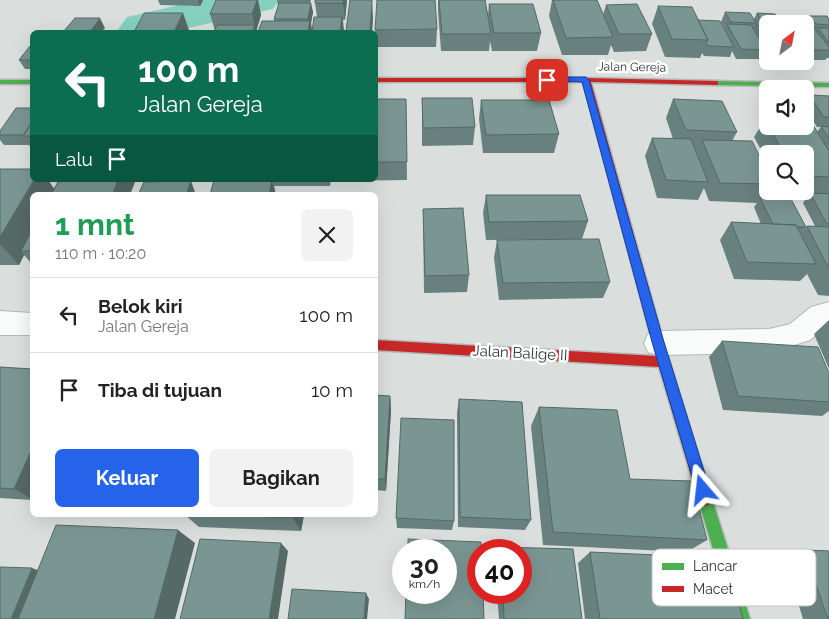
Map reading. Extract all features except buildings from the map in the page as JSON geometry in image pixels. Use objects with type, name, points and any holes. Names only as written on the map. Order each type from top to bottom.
[{"type":"street","name":"Jalan Gereja","points":[[378,80],[586,80],[829,85]]},
{"type":"street","points":[[586,80],[661,352],[721,549]]},
{"type":"street","points":[[0,82],[30,82]]},
{"type":"street","points":[[661,352],[787,338],[800,332],[821,316],[829,313]]},
{"type":"street","points":[[0,322],[30,324]]},
{"type":"street","name":"Jalan Balige II","points":[[378,345],[661,352]]},
{"type":"street","points":[[738,606],[742,619]]},
{"type":"waterway","points":[[139,30],[142,26],[258,0]]},
{"type":"traffic: fast","points":[[0,82],[30,82]]},
{"type":"traffic: fast","points":[[715,83],[829,85]]},
{"type":"traffic: fast","points":[[705,499],[720,549]]},
{"type":"traffic: fast","points":[[738,606],[742,619]]},
{"type":"traffic: jam","points":[[378,80],[586,80],[715,83]]},
{"type":"traffic: jam","points":[[586,80],[658,343],[705,499]]},
{"type":"traffic: jam","points":[[378,345],[664,362]]},
{"type":"route","points":[[547,80],[586,80],[658,342],[703,490]]}]
